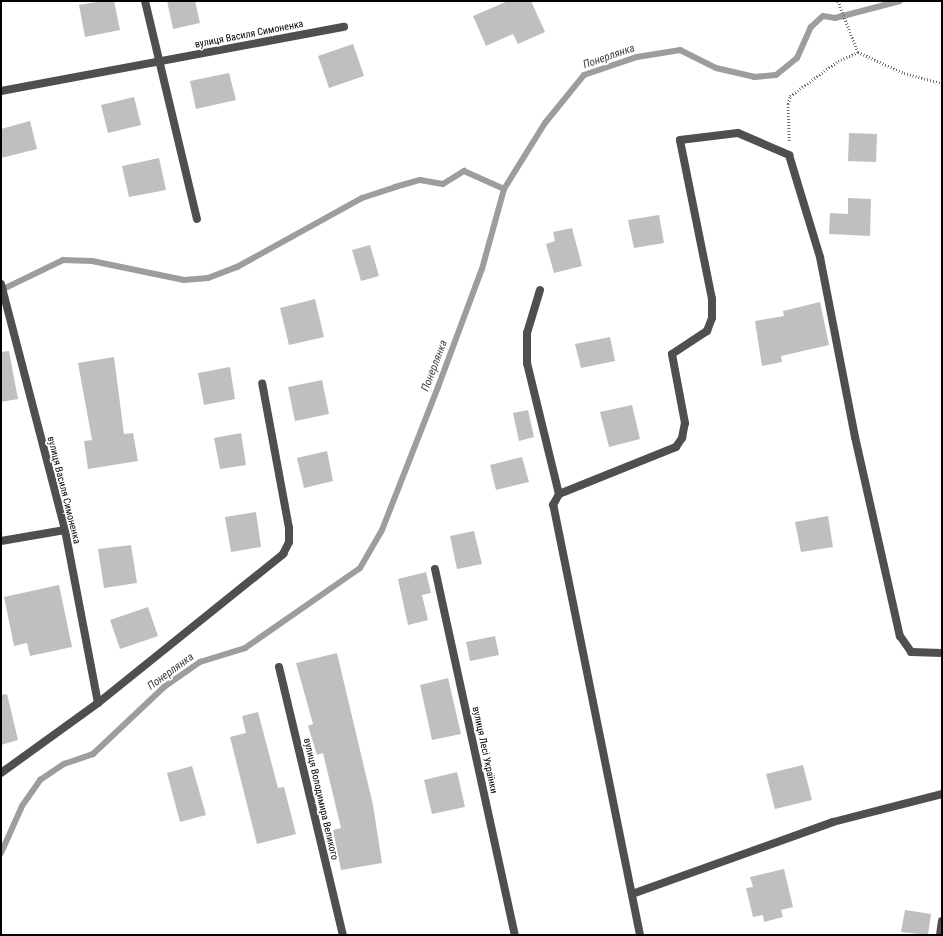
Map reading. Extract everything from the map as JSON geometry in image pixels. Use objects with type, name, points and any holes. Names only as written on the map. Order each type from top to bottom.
[{"type":"street","points":[[145,1],[158,62],[197,219]]},
{"type":"street","name":"вулиця Василя Симоненка","points":[[1,91],[344,27]]},
{"type":"street","points":[[640,935],[553,505],[559,494],[676,447],[682,438],[685,423],[672,354],[707,331],[712,318],[712,299],[680,140],[738,133],[789,155],[820,257],[855,437],[900,636],[911,652],[942,653]]},
{"type":"street","name":"вулиця Василя Симоненка","points":[[1,284],[65,530],[98,703]]},
{"type":"street","points":[[540,290],[527,333],[526,363],[559,494]]},
{"type":"street","points":[[1,773],[98,703],[283,554],[289,542],[289,528],[262,383]]},
{"type":"street","points":[[1,541],[65,530]]},
{"type":"street","name":"вулиця Лесі Українки","points":[[435,569],[515,935]]},
{"type":"street","name":"вулиця Володимира Великого","points":[[279,667],[343,935]]},
{"type":"street","points":[[632,894],[833,822],[942,794]]},
{"type":"street","points":[[940,935],[942,921]]},
{"type":"path","points":[[838,1],[853,44],[858,52],[904,73],[942,83]]},
{"type":"path","points":[[789,155],[788,104],[790,96],[838,61],[858,52]]},
{"type":"building","points":[[102,1],[114,1],[120,30],[85,37],[79,5]]},
{"type":"building","points":[[167,1],[195,1],[200,23],[173,29]]},
{"type":"building","points":[[508,1],[531,1],[545,32],[518,44],[513,34],[486,46],[473,16]]},
{"type":"building","points":[[353,44],[364,76],[329,88],[318,56]]},
{"type":"building","points":[[229,73],[236,100],[196,109],[190,81]]},
{"type":"building","points":[[134,97],[141,125],[108,133],[101,105]]},
{"type":"building","points":[[30,121],[37,149],[1,158],[1,129]]},
{"type":"building","points":[[849,133],[877,134],[876,162],[848,161]]},
{"type":"building","points":[[159,158],[166,190],[129,197],[122,166]]},
{"type":"building","points":[[848,198],[871,199],[870,236],[829,234],[830,213],[848,214]]},
{"type":"building","points":[[659,215],[664,243],[634,248],[628,220]]},
{"type":"building","points":[[572,228],[582,266],[554,273],[546,244],[555,241],[553,232]]},
{"type":"building","points":[[370,245],[379,276],[361,281],[352,250]]},
{"type":"building","points":[[315,299],[324,337],[289,345],[280,308]]},
{"type":"building","points":[[820,302],[829,345],[781,356],[782,362],[762,366],[755,321],[784,316],[783,311]]},
{"type":"building","points":[[610,337],[615,361],[581,368],[575,344]]},
{"type":"building","points":[[9,351],[18,399],[1,402],[1,352]]},
{"type":"building","points":[[114,357],[124,434],[133,433],[138,461],[88,469],[84,441],[92,440],[78,363]]},
{"type":"building","points":[[230,367],[235,399],[204,405],[198,373]]},
{"type":"building","points":[[322,380],[329,414],[295,421],[288,387]]},
{"type":"building","points":[[632,405],[640,439],[609,447],[600,412]]},
{"type":"building","points":[[528,410],[534,437],[519,441],[513,413]]},
{"type":"building","points":[[241,433],[246,465],[220,469],[214,438]]},
{"type":"building","points":[[327,451],[333,481],[304,488],[297,458]]},
{"type":"building","points":[[522,457],[529,482],[496,490],[490,465]]},
{"type":"building","points":[[256,512],[261,547],[231,552],[225,517]]},
{"type":"building","points":[[828,516],[833,547],[801,552],[795,522]]},
{"type":"building","points":[[474,531],[482,564],[457,569],[450,536]]},
{"type":"building","points":[[131,545],[137,583],[104,588],[98,549]]},
{"type":"building","points":[[426,572],[431,593],[422,595],[428,620],[408,625],[398,579]]},
{"type":"building","points":[[59,585],[72,647],[30,656],[27,643],[14,646],[4,597]]},
{"type":"building","points":[[148,607],[158,636],[120,649],[110,620]]},
{"type":"building","points":[[495,636],[499,655],[470,661],[466,642]]},
{"type":"building","points":[[337,653],[373,805],[382,863],[341,870],[333,830],[341,828],[323,753],[317,755],[308,726],[313,724],[296,663]]},
{"type":"building","points":[[448,678],[461,734],[432,740],[420,685]]},
{"type":"building","points":[[7,694],[18,740],[1,745],[1,695]]},
{"type":"building","points":[[258,712],[278,788],[284,787],[296,834],[257,844],[230,737],[246,733],[242,716]]},
{"type":"building","points":[[803,765],[812,800],[775,809],[766,774]]},
{"type":"building","points":[[192,766],[206,815],[180,822],[167,773]]},
{"type":"building","points":[[457,772],[465,807],[432,814],[424,780]]},
{"type":"building","points":[[784,869],[793,907],[781,910],[783,917],[764,922],[763,915],[753,917],[746,888],[753,887],[750,877]]},
{"type":"building","points":[[905,910],[931,914],[928,935],[901,932]]},
{"type":"waterway","name":"Понерлянка","points":[[1,853],[22,806],[40,780],[64,764],[93,754],[164,687],[200,662],[245,648],[360,568],[382,530],[438,387],[482,269],[504,189],[545,123],[584,75],[637,57],[680,50],[716,68],[754,77],[776,75],[797,58],[811,27],[823,16],[835,18],[900,1]]},
{"type":"waterway","points":[[1,290],[63,260],[92,261],[184,280],[208,278],[237,267],[362,198],[395,187],[420,180],[443,184],[464,171],[504,189]]}]
